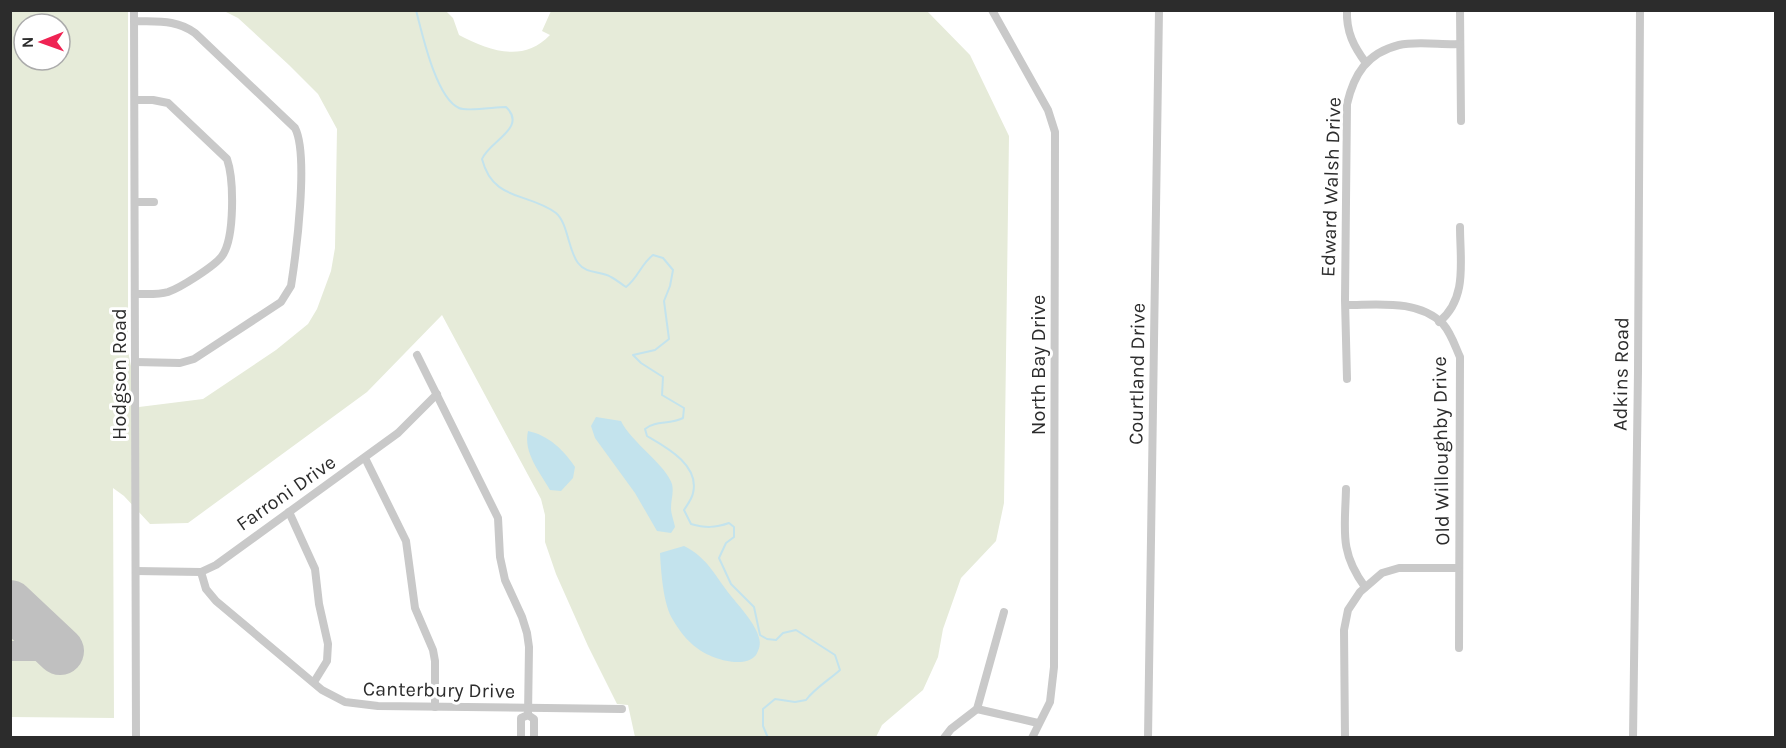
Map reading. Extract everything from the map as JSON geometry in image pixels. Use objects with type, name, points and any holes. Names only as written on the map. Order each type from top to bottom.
[{"type":"street","name":"Hodgson Road","points":[[134,10],[136,738]]},
{"type":"street","name":"North Bay Drive","points":[[992,10],[1048,110],[1054,132],[1054,667],[1050,702],[1038,723],[1035,736]]},
{"type":"street","name":"Courtland Drive","points":[[1148,738],[1159,10]]},
{"type":"street","points":[[1347,10],[1350,36],[1366,63]]},
{"type":"street","points":[[1460,10],[1461,122]]},
{"type":"street","name":"Adkins Road","points":[[1634,738],[1640,10]]},
{"type":"street","points":[[134,21],[171,22],[185,26],[195,33],[295,128],[300,151],[299,226],[293,275],[287,295],[281,302],[194,359],[180,363],[135,362]]},
{"type":"street","name":"Edward Walsh Drive","points":[[1347,379],[1347,104],[1352,82],[1366,63],[1382,52],[1400,45],[1460,44]]},
{"type":"street","points":[[135,100],[162,101],[168,104],[227,159],[230,168],[231,212],[227,246],[221,258],[171,291],[159,294],[135,294]]},
{"type":"street","points":[[135,202],[154,202]]},
{"type":"street","points":[[1439,322],[1455,305],[1460,286],[1460,227]]},
{"type":"street","name":"Old Willoughby Drive","points":[[1346,305],[1410,306],[1430,315],[1452,338],[1460,357],[1459,648]]},
{"type":"street","points":[[417,355],[498,518],[500,557],[505,580],[527,633],[529,648],[528,711],[534,719],[534,738]]},
{"type":"street","name":"Farroni Drive","points":[[201,572],[216,565],[365,458],[398,433],[437,394]]},
{"type":"street","points":[[365,458],[406,541],[415,608],[433,650],[435,661],[435,707]]},
{"type":"street","points":[[1346,489],[1347,555],[1353,570],[1365,586]]},
{"type":"street","points":[[289,512],[315,569],[319,604],[328,644],[327,662],[314,682]]},
{"type":"street","points":[[1345,738],[1344,630],[1348,610],[1365,586],[1382,573],[1399,568],[1458,568]]},
{"type":"street","points":[[136,571],[201,572]]},
{"type":"street","name":"Canterbury Drive","points":[[201,572],[206,589],[216,601],[314,682],[335,697],[353,704],[528,711],[622,709]]},
{"type":"street","points":[[944,738],[951,729],[977,709],[1004,612]]},
{"type":"street","points":[[977,709],[1038,723]]},
{"type":"street","points":[[521,738],[521,718],[528,711]]},
{"type":"green space","points":[[10,11],[128,11],[128,351],[139,407],[203,399],[276,350],[308,324],[317,309],[331,271],[335,248],[337,129],[318,94],[238,18],[224,11],[446,11],[453,18],[459,35],[482,46],[518,52],[540,44],[550,35],[542,31],[551,11],[927,11],[970,55],[1009,136],[1004,503],[996,541],[961,578],[943,629],[938,657],[923,690],[882,725],[876,737],[635,737],[628,705],[617,704],[556,574],[545,542],[545,515],[541,499],[442,315],[367,392],[188,523],[150,524],[124,496],[113,488],[114,718],[11,717]]},
{"type":"water","points":[[596,417],[621,421],[632,437],[663,469],[673,487],[671,510],[675,527],[671,533],[657,531],[635,493],[595,438],[591,426]]},
{"type":"water","points":[[528,431],[555,444],[575,467],[573,478],[561,491],[550,490],[537,469],[528,447]]},
{"type":"water","points":[[684,546],[705,562],[754,627],[760,645],[756,655],[751,659],[743,662],[726,661],[702,652],[680,631],[673,620],[665,597],[660,553]]},
{"type":"waterway","points":[[416,10],[431,64],[443,92],[451,102],[463,109],[506,107],[512,115],[513,121],[510,128],[482,159],[494,183],[556,213],[563,223],[575,258],[582,267],[589,271],[607,275],[626,287],[653,255],[663,258],[673,270],[664,301],[669,339],[655,350],[633,355],[663,377],[662,395],[684,408],[683,418],[649,426],[645,429],[647,436],[672,451],[687,466],[694,483],[691,500],[684,510],[691,524],[710,527],[729,523],[734,527],[734,537],[726,543],[719,558],[731,584],[754,607],[760,635],[776,640],[783,633],[796,630],[835,655],[840,670],[806,700],[795,702],[775,699],[763,709],[763,726],[768,738]]},
{"type":"taxiway","points":[[10,651],[60,651]]},
{"type":"runway","points":[[10,604],[60,651]]}]
